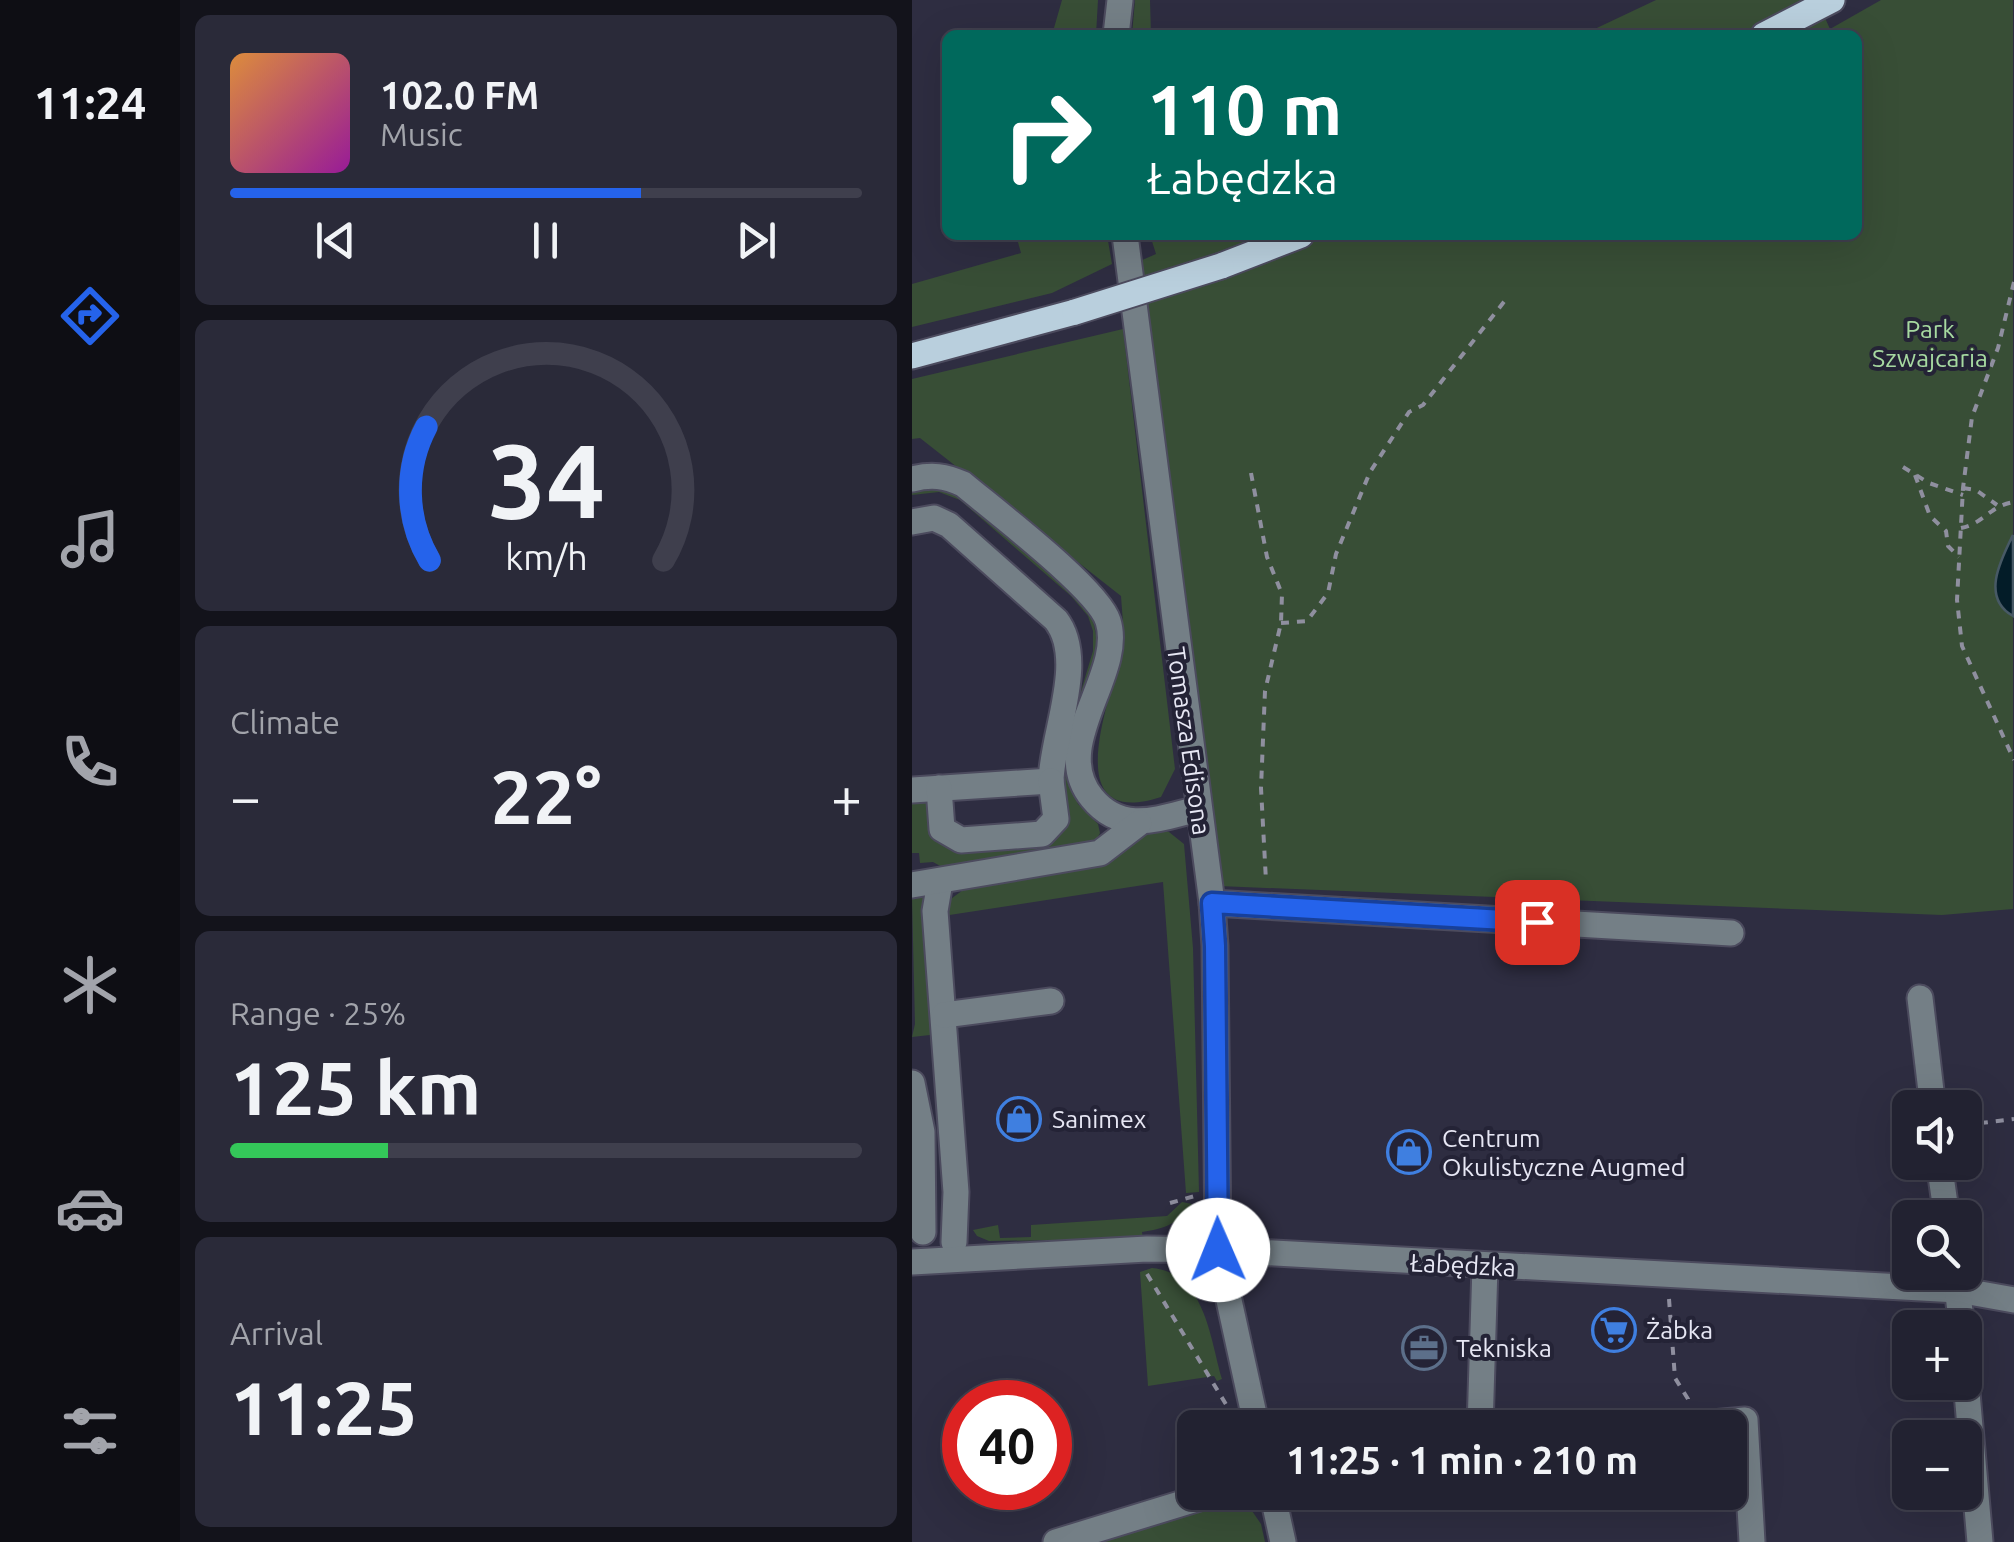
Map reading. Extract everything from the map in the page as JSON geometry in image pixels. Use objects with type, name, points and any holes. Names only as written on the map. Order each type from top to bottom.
[{"type":"main road","points":[[1774,30],[1832,0]]},
{"type":"main road","points":[[912,356],[1075,312],[1288,240]]},
{"type":"street","points":[[1117,30],[1120,0]]},
{"type":"street","name":"Tomasza Edisona","points":[[1127,240],[1212,903],[1218,1250],[1253,1410]]},
{"type":"street","points":[[912,479],[946,476],[963,484],[1091,594],[1109,622],[1110,648],[1080,740],[1080,780],[1093,801],[1115,816],[1139,823]]},
{"type":"street","points":[[912,522],[934,518],[949,525],[1066,632],[1067,688],[1051,754],[1056,818],[1042,834],[960,840],[942,829],[939,788]]},
{"type":"street","points":[[912,790],[1051,780]]},
{"type":"street","points":[[912,884],[1100,853],[1139,823],[1198,809]]},
{"type":"street","points":[[940,882],[936,911],[956,1192],[954,1242]]},
{"type":"street","points":[[1212,903],[1731,934]]},
{"type":"street","points":[[1920,998],[1931,1090]]},
{"type":"street","points":[[944,1015],[1051,1001]]},
{"type":"street","points":[[912,1083],[922,1132],[918,1231],[992,1257]]},
{"type":"street","name":"Łabędzka","points":[[912,1262],[1147,1249],[1218,1250],[1484,1266],[1892,1279]]},
{"type":"street","points":[[1480,1410],[1484,1266]]},
{"type":"street","name":"Łabędzka","points":[[1982,1290],[2014,1300]]},
{"type":"street","points":[[1968,1400],[1980,1542]]},
{"type":"street","points":[[1056,1542],[1177,1505]]},
{"type":"street","points":[[1276,1510],[1283,1542]]},
{"type":"street","points":[[1745,1510],[1752,1542]]},
{"type":"path","points":[[2014,282],[1998,348],[1972,417],[1956,600],[1962,646],[2014,760]]},
{"type":"path","points":[[1281,623],[1307,620],[1328,593],[1336,554],[1370,472],[1410,412],[1424,405],[1507,298]]},
{"type":"path","points":[[1903,467],[1963,495]]},
{"type":"path","points":[[1252,473],[1267,557],[1282,594],[1281,623],[1264,690],[1261,788],[1267,906]]},
{"type":"path","points":[[1915,475],[1930,516],[1946,531],[1948,546],[1959,556]]},
{"type":"path","points":[[1963,488],[1976,490],[1997,505]]},
{"type":"path","points":[[1962,528],[1972,526],[1997,505],[2014,502]]},
{"type":"path","points":[[1982,1123],[2014,1119]]},
{"type":"path","points":[[1168,1232],[1188,1217],[1196,1196],[1170,1203]]},
{"type":"path","points":[[1142,1265],[1230,1410]]},
{"type":"path","points":[[1668,1292],[1675,1378],[1692,1410]]},
{"type":"green space","points":[[1062,0],[1098,0],[1096,30],[1053,30]]},
{"type":"green space","points":[[1135,0],[1150,0],[1151,30],[1132,30]]},
{"type":"green space","name":"Park Szwajcaria","points":[[1656,0],[1805,0],[1820,7],[1830,29],[1881,0],[2013,0],[2013,909],[1942,915],[1219,886],[1140,261],[1156,254],[1152,240],[1862,240],[1862,30],[1593,30]]},
{"type":"green space","points":[[1017,240],[1108,240],[1112,264],[1052,293],[912,327],[912,284],[1021,253]]},
{"type":"green space","points":[[1123,329],[1175,769],[1161,797],[1129,802],[1109,795],[1100,778],[1098,754],[1122,651],[1121,596],[920,438],[912,439],[912,379]]},
{"type":"green space","points":[[934,488],[965,499],[1074,594],[1093,620],[1098,645],[1065,766],[1078,804],[1098,824],[1100,833],[1095,843],[944,868],[933,862],[920,863],[919,853],[912,853],[912,799],[922,799],[930,805],[932,827],[1037,845],[1093,651],[1088,616],[1071,596],[960,500],[939,492],[912,495],[912,491]]},
{"type":"green space","points":[[1146,825],[1169,832],[1184,844],[1193,948],[1199,1192],[1186,1193],[1163,882],[943,916],[948,901],[974,882]]},
{"type":"green space","points":[[927,892],[944,1197],[930,1035],[912,1037],[912,898]]},
{"type":"green space","points":[[1182,1202],[1192,1204],[1171,1224],[1142,1232],[1143,1239],[989,1241],[973,1230],[998,1225],[1000,1238],[1031,1237],[1031,1225],[1167,1216]]},
{"type":"green space","points":[[1152,1268],[1184,1282],[1194,1295],[1209,1327],[1222,1379],[1217,1381],[1214,1376],[1148,1386],[1140,1272]]},
{"type":"green space","points":[[1190,1510],[1251,1510],[1261,1524],[1265,1542],[1082,1542]]},
{"type":"water","points":[[2013,535],[2013,616],[1998,599],[1996,578]]},
{"type":"place","name":"Sanimex","points":[[1019,1119]]},
{"type":"place","name":"Centrum Okulistyczne Augmed","points":[[1409,1152]]},
{"type":"place","name":"Żabka","points":[[1614,1330]]},
{"type":"place","name":"Tekniska","points":[[1424,1348]]},
{"type":"route","points":[[1218,1250],[1212,903],[1537,922]]}]
